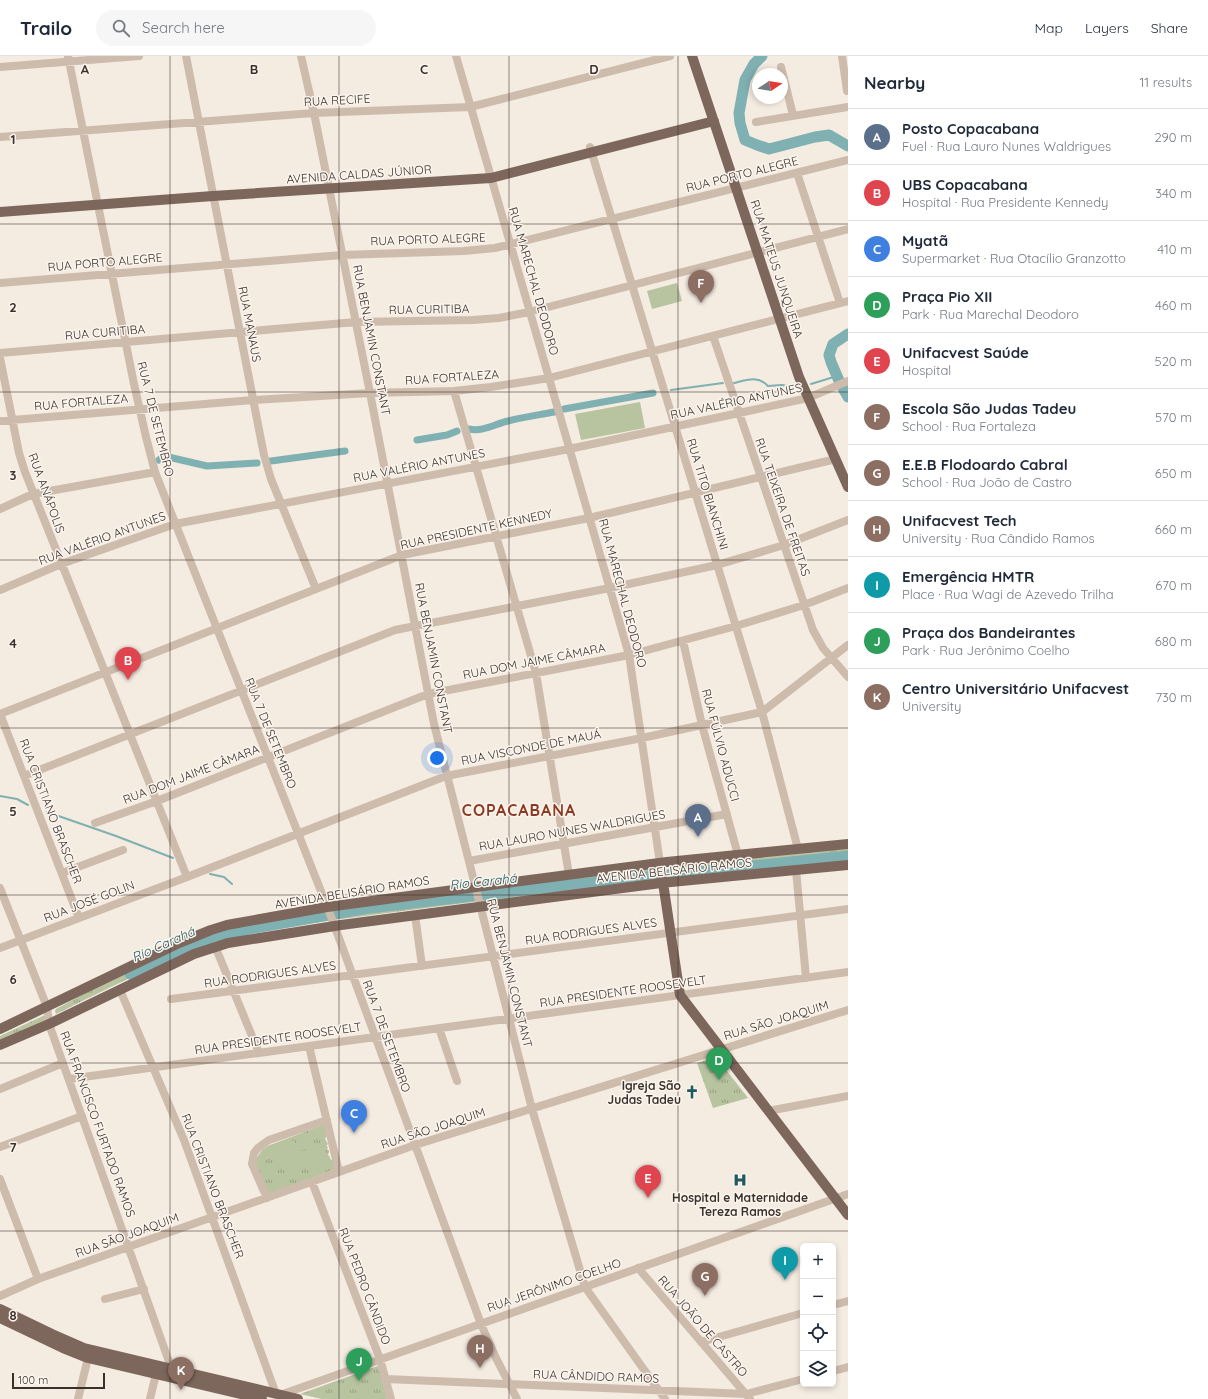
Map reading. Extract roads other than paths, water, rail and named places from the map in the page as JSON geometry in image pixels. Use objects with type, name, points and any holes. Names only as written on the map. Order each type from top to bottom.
[{"type":"main road","name":"RUA MATEUS JUNQUEIRA","points":[[692,56],[799,377],[848,487]]},
{"type":"main road","name":"AVENIDA CALDAS JÚNIOR","points":[[0,212],[98,201],[213,192],[490,175],[713,118]]},
{"type":"main road","name":"AVENIDA CALDAS JÚNIOR","points":[[0,205],[98,201]]},
{"type":"main road","name":"AVENIDA BELISÁRIO RAMOS","points":[[0,1045],[49,1024],[194,954],[215,946],[248,939],[330,916],[476,889],[569,875],[738,855],[848,844]]},
{"type":"main road","name":"RUA MARECHAL DEODORO","points":[[661,865],[680,995],[848,1215]]},
{"type":"main road","name":"AVENIDA BELISÁRIO RAMOS","points":[[0,1029],[178,943],[227,925],[330,916],[415,915],[480,904],[663,881],[848,865]]},
{"type":"main road","points":[[0,1308],[58,1337],[84,1348],[298,1399]]},
{"type":"main road","points":[[0,1318],[63,1348],[88,1358],[262,1399]]},
{"type":"street","points":[[0,67],[69,58],[139,56]]},
{"type":"street","name":"RUA MANAUS","points":[[186,56],[264,455],[281,504],[316,589]]},
{"type":"street","name":"RUA BENJAMIN CONSTANT","points":[[301,56],[356,322],[428,694],[446,776],[532,1109],[585,1287],[664,1399]]},
{"type":"street","name":"RUA MARECHAL DEODORO","points":[[456,56],[629,655],[661,865]]},
{"type":"street","name":"RUA RECIFE","points":[[0,137],[314,113],[470,107],[670,56]]},
{"type":"street","points":[[842,56],[847,91]]},
{"type":"street","name":"RUA 7 DE SETEMBRO","points":[[69,58],[139,410],[155,472],[330,916],[481,1324],[517,1399]]},
{"type":"street","points":[[781,67],[793,115]]},
{"type":"street","points":[[756,122],[848,107]]},
{"type":"street","name":"RUA TITO BIANCHINI","points":[[591,150],[762,712],[798,849]]},
{"type":"street","name":"RUA PORTO ALEGRE","points":[[0,283],[342,254],[464,251],[495,248],[848,160]]},
{"type":"street","points":[[797,173],[818,237],[844,302]]},
{"type":"street","name":"RUA CURITIBA","points":[[0,353],[356,322],[473,320],[499,318],[530,312],[632,286],[848,229]]},
{"type":"street","name":"RUA FORTALEZA","points":[[0,421],[253,400],[370,393],[454,391],[498,386],[549,378],[844,302]]},
{"type":"street","name":"RUA TEIXEIRA DE FREITAS","points":[[713,336],[804,605],[817,639],[848,677]]},
{"type":"street","name":"RUA ANÁPOLIS","points":[[0,358],[20,454],[33,494],[187,877]]},
{"type":"street","name":"RUA VALÉRIO ANTUNES","points":[[0,590],[61,564],[175,524],[569,449],[739,413],[808,398],[847,381]]},
{"type":"street","points":[[454,391],[536,673],[569,875]]},
{"type":"street","name":"RUA PRESIDENTE KENNEDY","points":[[0,714],[402,555],[589,518],[836,459]]},
{"type":"street","points":[[0,509],[33,494],[155,472]]},
{"type":"street","points":[[24,776],[379,635],[415,625],[610,588],[717,565],[784,545],[848,520]]},
{"type":"street","name":"RUA DOM JAIME CÂMARA","points":[[94,823],[156,801],[428,694],[629,655],[736,626],[804,605],[848,588]]},
{"type":"street","name":"RUA FÚLVIO ADUCCI","points":[[683,641],[702,725],[738,855]]},
{"type":"street","name":"RUA VISCONDE DE MAUÁ","points":[[187,877],[446,776],[642,738],[762,712],[848,645]]},
{"type":"street","name":"RUA CRISTIANO BRASCHER","points":[[0,714],[79,918]]},
{"type":"street","name":"RUA LAURO NUNES WALDRIGUES","points":[[469,861],[727,814]]},
{"type":"street","points":[[62,873],[123,850]]},
{"type":"street","points":[[796,870],[806,978]]},
{"type":"street","name":"RUA JOSÉ GOLIN","points":[[0,948],[187,877]]},
{"type":"street","name":"RUA FRANCISCO FURTADO RAMOS","points":[[0,888],[47,1007],[49,1024],[172,1370]]},
{"type":"street","name":"RUA RODRIGUES ALVES","points":[[172,999],[848,909]]},
{"type":"street","points":[[415,915],[422,966]]},
{"type":"street","points":[[215,946],[259,1053]]},
{"type":"street","name":"RUA PRESIDENTE ROOSEVELT","points":[[69,1079],[848,972]]},
{"type":"street","name":"RUA CRISTIANO BRASCHER","points":[[120,990],[184,1140],[278,1394]]},
{"type":"street","name":"RUA SÃO JOAQUIM","points":[[0,1296],[38,1279],[415,1145],[848,1010]]},
{"type":"street","points":[[438,1028],[457,1081]]},
{"type":"street","points":[[309,1046],[339,1172]]},
{"type":"street","points":[[0,1089],[63,1062]]},
{"type":"street","points":[[768,1111],[848,1096]]},
{"type":"street","points":[[0,1147],[82,1116]]},
{"type":"street","points":[[267,1198],[252,1164],[254,1153],[269,1140],[327,1120]]},
{"type":"street","points":[[0,1179],[38,1279]]},
{"type":"street","name":"RUA PEDRO CÂNDIDO","points":[[312,1182],[380,1359],[391,1399]]},
{"type":"street","name":"RUA JERÔNIMO COELHO","points":[[278,1394],[848,1194]]},
{"type":"street","name":"RUA JOÃO DE CASTRO","points":[[638,1268],[748,1396]]},
{"type":"street","name":"RUA SÃO JOAQUIM","points":[[0,1291],[29,1283]]},
{"type":"street","points":[[105,1299],[144,1290]]},
{"type":"street","points":[[836,1304],[848,1301]]},
{"type":"street","points":[[701,1342],[800,1315]]},
{"type":"street","points":[[78,1399],[88,1358]]},
{"type":"street","points":[[836,1370],[848,1367]]},
{"type":"street","points":[[150,1399],[156,1374]]},
{"type":"street","name":"RUA CÂNDIDO RAMOS","points":[[386,1379],[658,1390],[748,1396],[800,1380]]},
{"type":"waterway","points":[[762,56],[754,64],[745,80],[739,113],[745,140],[769,149],[815,137],[829,135],[848,146]]},
{"type":"waterway","points":[[848,334],[833,344],[829,355],[840,383],[848,397]]},
{"type":"waterway","points":[[811,384],[837,376]]},
{"type":"waterway","points":[[734,383],[756,379],[768,386],[782,385],[793,387]]},
{"type":"waterway","points":[[671,390],[723,383]]},
{"type":"waterway","points":[[564,409],[653,393]]},
{"type":"waterway","points":[[469,429],[484,429],[503,422],[554,412]]},
{"type":"waterway","points":[[417,440],[447,435],[457,431]]},
{"type":"waterway","points":[[271,461],[345,451]]},
{"type":"waterway","points":[[159,460],[164,456],[207,466],[257,463]]},
{"type":"waterway","points":[[0,796],[17,799],[28,805]]},
{"type":"waterway","points":[[47,812],[173,858]]},
{"type":"waterway","name":"Rio Carahá","points":[[130,974],[209,939],[254,928],[369,908],[541,888],[848,856]]},
{"type":"waterway","points":[[210,874],[224,877],[232,884]]},
{"type":"waterway","name":"Rio Carahá","points":[[269,922],[270,926]]},
{"type":"place","name":"Escola São Judas Tadeu","points":[[701,303]]},
{"type":"place","name":"UBS Copacabana","points":[[128,680]]},
{"type":"place","name":"Posto Copacabana","points":[[698,837]]},
{"type":"place","name":"Praça Pio XII","points":[[719,1080]]},
{"type":"place","name":"Igreja São Judas Tadeu","points":[[692,1092]]},
{"type":"place","name":"Myatã","points":[[354,1133]]},
{"type":"place","name":"Hospital e Maternidade Tereza Ramos","points":[[740,1180]]},
{"type":"place","name":"Unifacvest Saúde","points":[[648,1198]]},
{"type":"place","name":"Emergência HMTR","points":[[785,1280]]},
{"type":"place","name":"E.E.B Flodoardo Cabral","points":[[705,1296]]},
{"type":"place","name":"Unifacvest Tech","points":[[480,1368]]},
{"type":"place","name":"Praça dos Bandeirantes","points":[[359,1381]]},
{"type":"place","name":"Centro Universitário Unifacvest","points":[[181,1390]]},
{"type":"district","name":"COPACABANA","points":[[519,810]]}]
